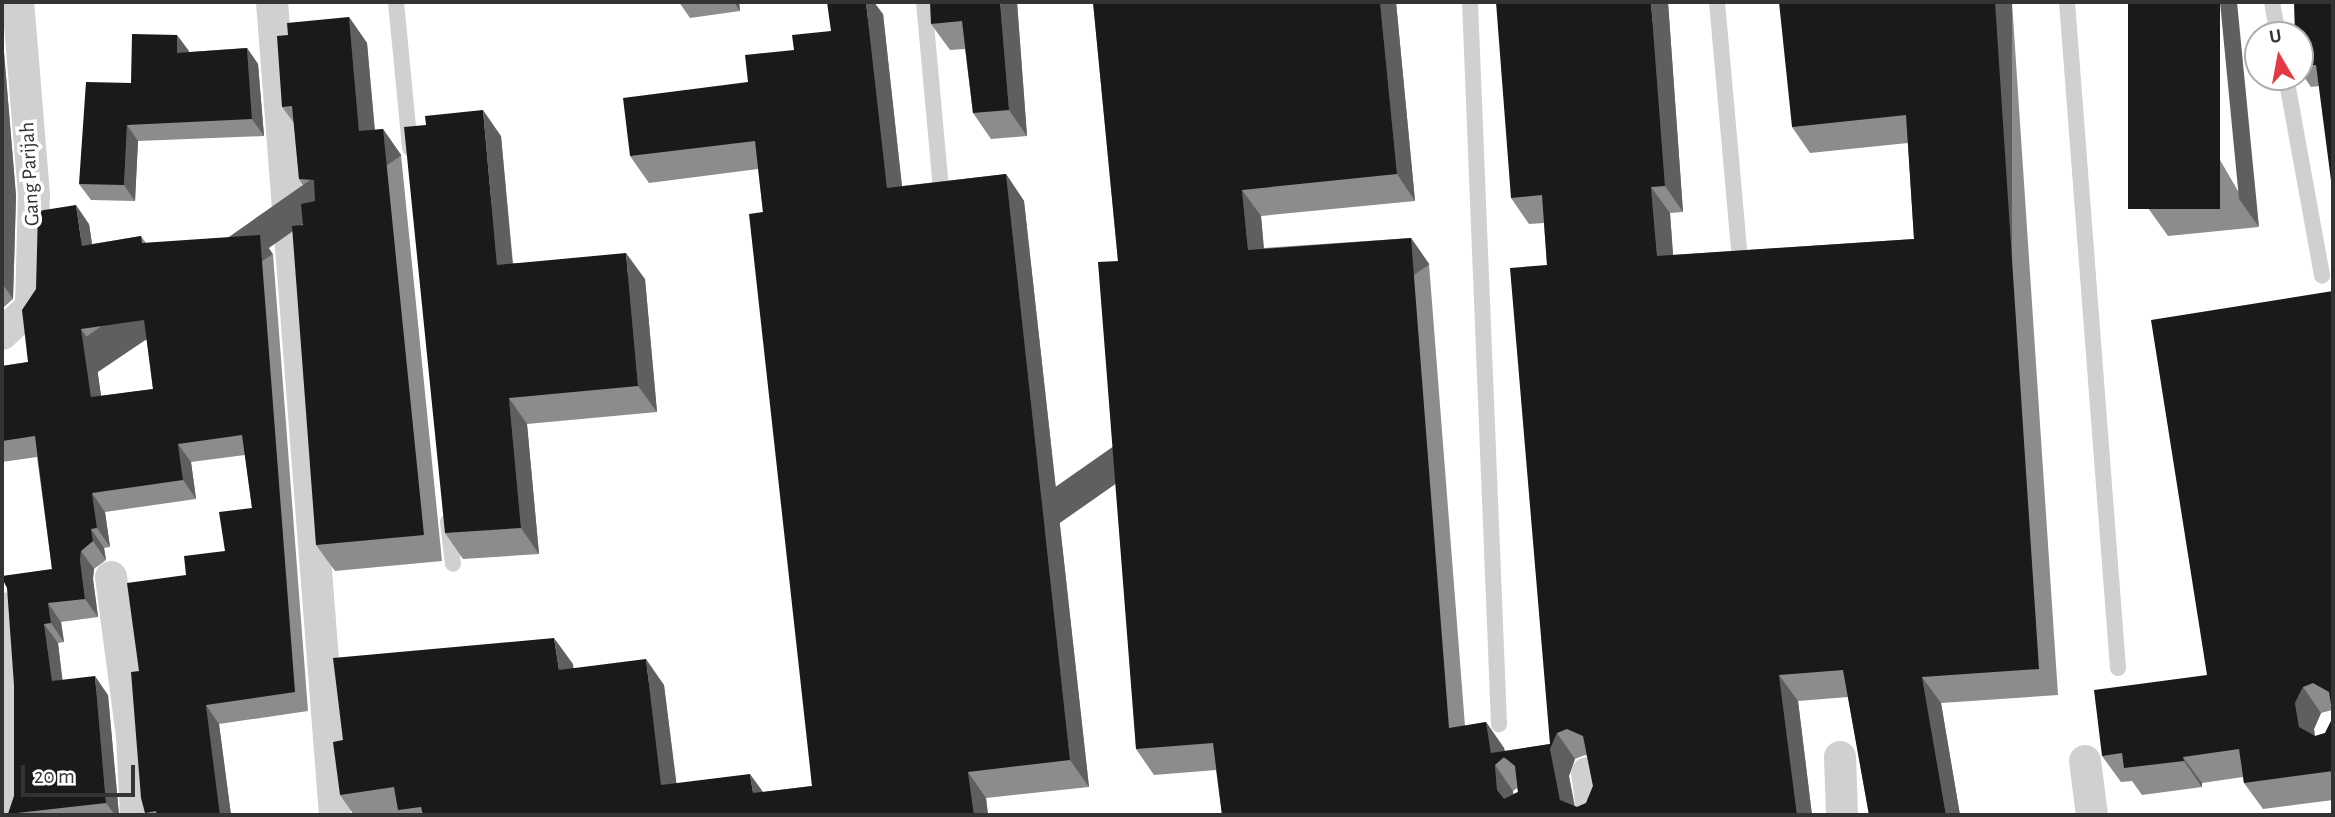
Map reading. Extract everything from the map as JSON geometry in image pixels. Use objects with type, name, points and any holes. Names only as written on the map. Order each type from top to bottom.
[{"type":"street","name":"Gang Parijah","points":[[2,334],[32,307],[33,195],[18,2]]},
{"type":"street","points":[[272,2],[335,815]]},
{"type":"street","points":[[111,578],[132,736],[136,815]]},
{"type":"street","points":[[2,608],[9,705],[9,815]]},
{"type":"street","points":[[1840,757],[1842,815]]},
{"type":"street","points":[[2085,761],[2092,815]]},
{"type":"street","points":[[1587,773],[1593,815]]},
{"type":"lane","points":[[396,2],[412,163]]},
{"type":"lane","points":[[924,2],[942,198]]},
{"type":"lane","points":[[1470,2],[1499,724]]},
{"type":"lane","points":[[1717,2],[1739,249]]},
{"type":"lane","points":[[2067,2],[2118,668]]},
{"type":"lane","points":[[2272,2],[2275,21]]},
{"type":"lane","points":[[2289,91],[2322,275]]},
{"type":"lane","points":[[447,509],[453,564]]},
{"type":"building","points":[[827,2],[866,2],[887,188],[1006,174],[1070,760],[968,772],[974,815],[423,815],[421,807],[398,810],[394,787],[340,795],[333,742],[343,740],[333,658],[554,638],[559,670],[646,659],[661,785],[750,774],[753,793],[812,786],[749,214],[763,212],[755,141],[630,156],[623,98],[748,82],[745,55],[794,50],[792,35],[831,31]]},
{"type":"building","points":[[930,2],[1000,2],[1009,110],[973,113],[962,21],[931,24]]},
{"type":"building","points":[[1093,2],[1380,2],[1397,174],[1242,190],[1248,250],[1411,238],[1449,728],[1486,722],[1491,753],[1550,744],[1510,268],[1547,265],[1542,195],[1511,198],[1496,2],[1651,2],[1665,186],[1651,187],[1657,256],[1914,239],[1906,115],[1792,127],[1779,2],[1995,2],[2039,669],[1922,677],[1946,815],[1869,815],[1843,670],[1779,675],[1797,815],[1222,815],[1213,743],[1136,749],[1098,262],[1118,261]],"holes":[[[1567,729],[1583,736],[1593,786],[1586,803],[1577,807],[1560,800],[1550,749],[1557,733]],[[1504,757],[1515,766],[1518,792],[1504,799],[1497,790],[1495,765]]]},
{"type":"building","points":[[2128,2],[2220,2],[2220,209],[2128,209]]},
{"type":"building","points":[[2294,2],[2333,2],[2333,196],[2314,65],[2314,21],[2295,21]]},
{"type":"building","points":[[349,17],[359,131],[383,129],[424,535],[316,545],[292,226],[303,225],[301,204],[315,201],[314,180],[299,179],[292,106],[282,107],[277,36],[288,35],[287,23]]},
{"type":"building","points":[[132,34],[177,35],[177,53],[247,48],[252,119],[127,125],[124,185],[79,184],[86,82],[131,83]]},
{"type":"building","points":[[483,110],[497,265],[626,253],[638,386],[509,398],[521,528],[445,533],[404,127],[426,125],[425,116]]},
{"type":"building","points":[[76,205],[82,246],[141,236],[142,243],[260,235],[295,692],[206,705],[220,815],[157,815],[156,811],[145,813],[141,798],[131,672],[139,671],[127,583],[186,575],[184,556],[225,551],[219,512],[252,508],[242,435],[178,444],[183,480],[92,493],[97,528],[91,529],[93,541],[81,551],[80,560],[85,599],[48,603],[51,623],[44,624],[52,681],[95,676],[106,803],[8,814],[14,796],[14,685],[7,588],[2,576],[52,569],[35,436],[2,441],[2,366],[28,362],[22,310],[36,289],[38,211]],"holes":[[[144,320],[153,389],[91,397],[81,329]]]},
{"type":"building","points":[[2333,291],[2333,717],[2333,771],[2244,783],[2239,749],[2183,757],[2184,761],[2124,768],[2122,753],[2102,756],[2094,690],[2207,675],[2151,320]],"holes":[[[2313,683],[2329,692],[2333,717],[2325,733],[2315,736],[2299,727],[2295,703],[2303,687]]]}]
